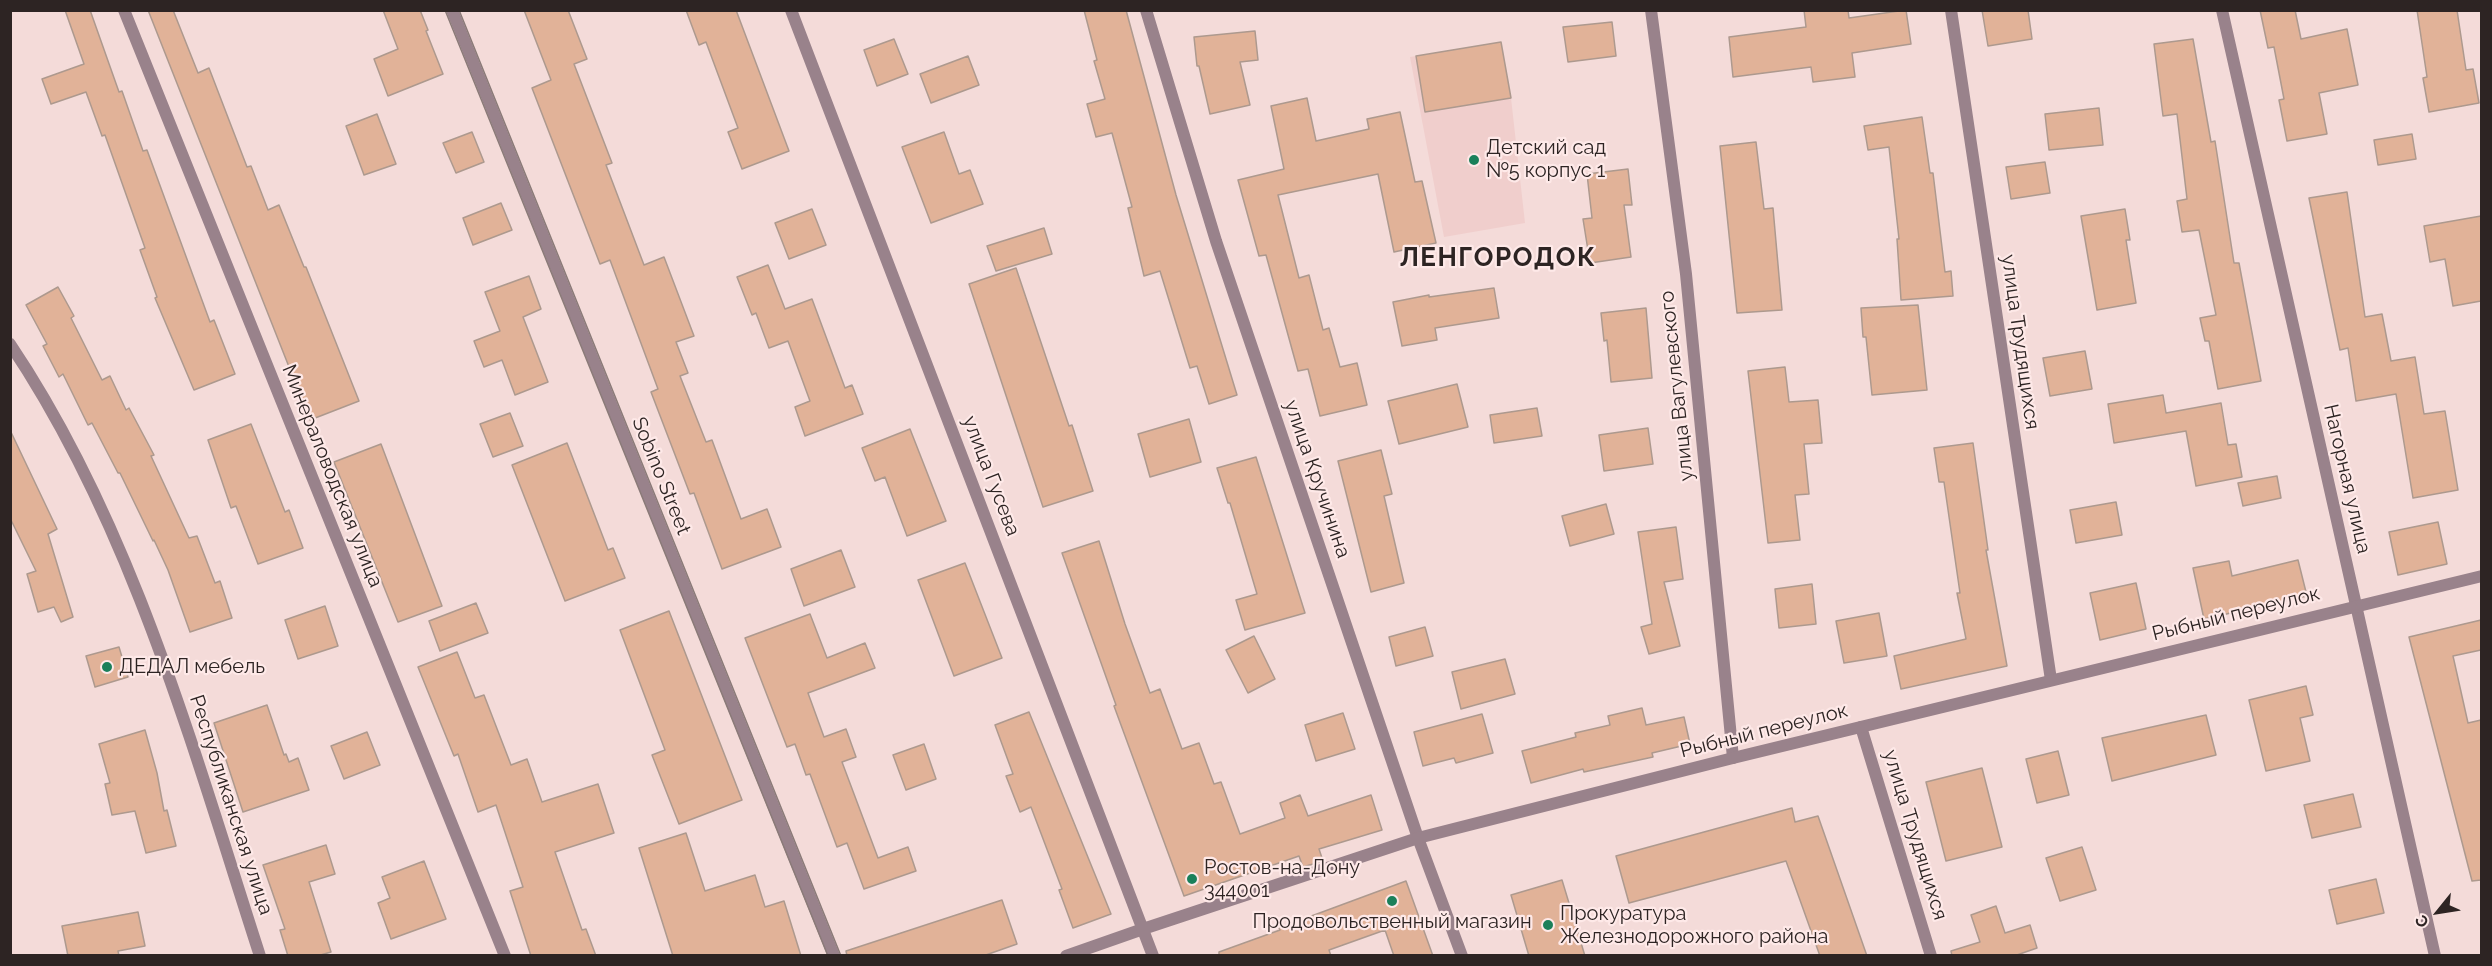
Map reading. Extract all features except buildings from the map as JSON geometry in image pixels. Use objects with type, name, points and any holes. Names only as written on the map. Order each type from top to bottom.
[{"type":"street","name":"Минераловодская улица","points":[[124,10],[505,956]]},
{"type":"street","name":"Sobino Street","points":[[452,10],[834,956]]},
{"type":"street","name":"улица Гусева","points":[[791,10],[1153,956]]},
{"type":"street","name":"улица Кручинина","points":[[1146,10],[1216,241],[1418,838],[1462,956]]},
{"type":"street","name":"улица Вагулевского","points":[[1651,10],[1686,274],[1733,758]]},
{"type":"street","name":"улица Трудящихся","points":[[1951,10],[2051,680]]},
{"type":"street","name":"Нагорная улица","points":[[2222,10],[2435,956]]},
{"type":"street","name":"Республиканская улица","points":[[10,344],[36,382],[88,480],[130,574],[190,738],[260,956]]},
{"type":"street","name":"Рыбный переулок","points":[[1066,956],[1143,928],[1418,838],[1733,758],[2481,576]]},
{"type":"street","name":"улица Трудящихся","points":[[1861,727],[1931,956]]},
{"type":"shaded area","name":"Детский сад №5 корпус 1","points":[[1501,42],[1511,98],[1525,223],[1444,237],[1410,57]]},
{"type":"tram line","points":[[445,10],[828,956]]},
{"type":"tram line","points":[[459,10],[841,956]]},
{"type":"place","name":"Детский сад №5 корпус 1","points":[[1474,160]]},
{"type":"place","name":"ДЕДАЛ мебель","points":[[107,667]]},
{"type":"place","name":"Ростов-на-Дону 344001","points":[[1192,879]]},
{"type":"place","name":"Продовольственный магазин","points":[[1392,901]]},
{"type":"place","name":"Прокуратура Железнодорожного района","points":[[1548,925]]},
{"type":"district","name":"ЛЕНГОРОДОК","points":[[1498,258]]}]
